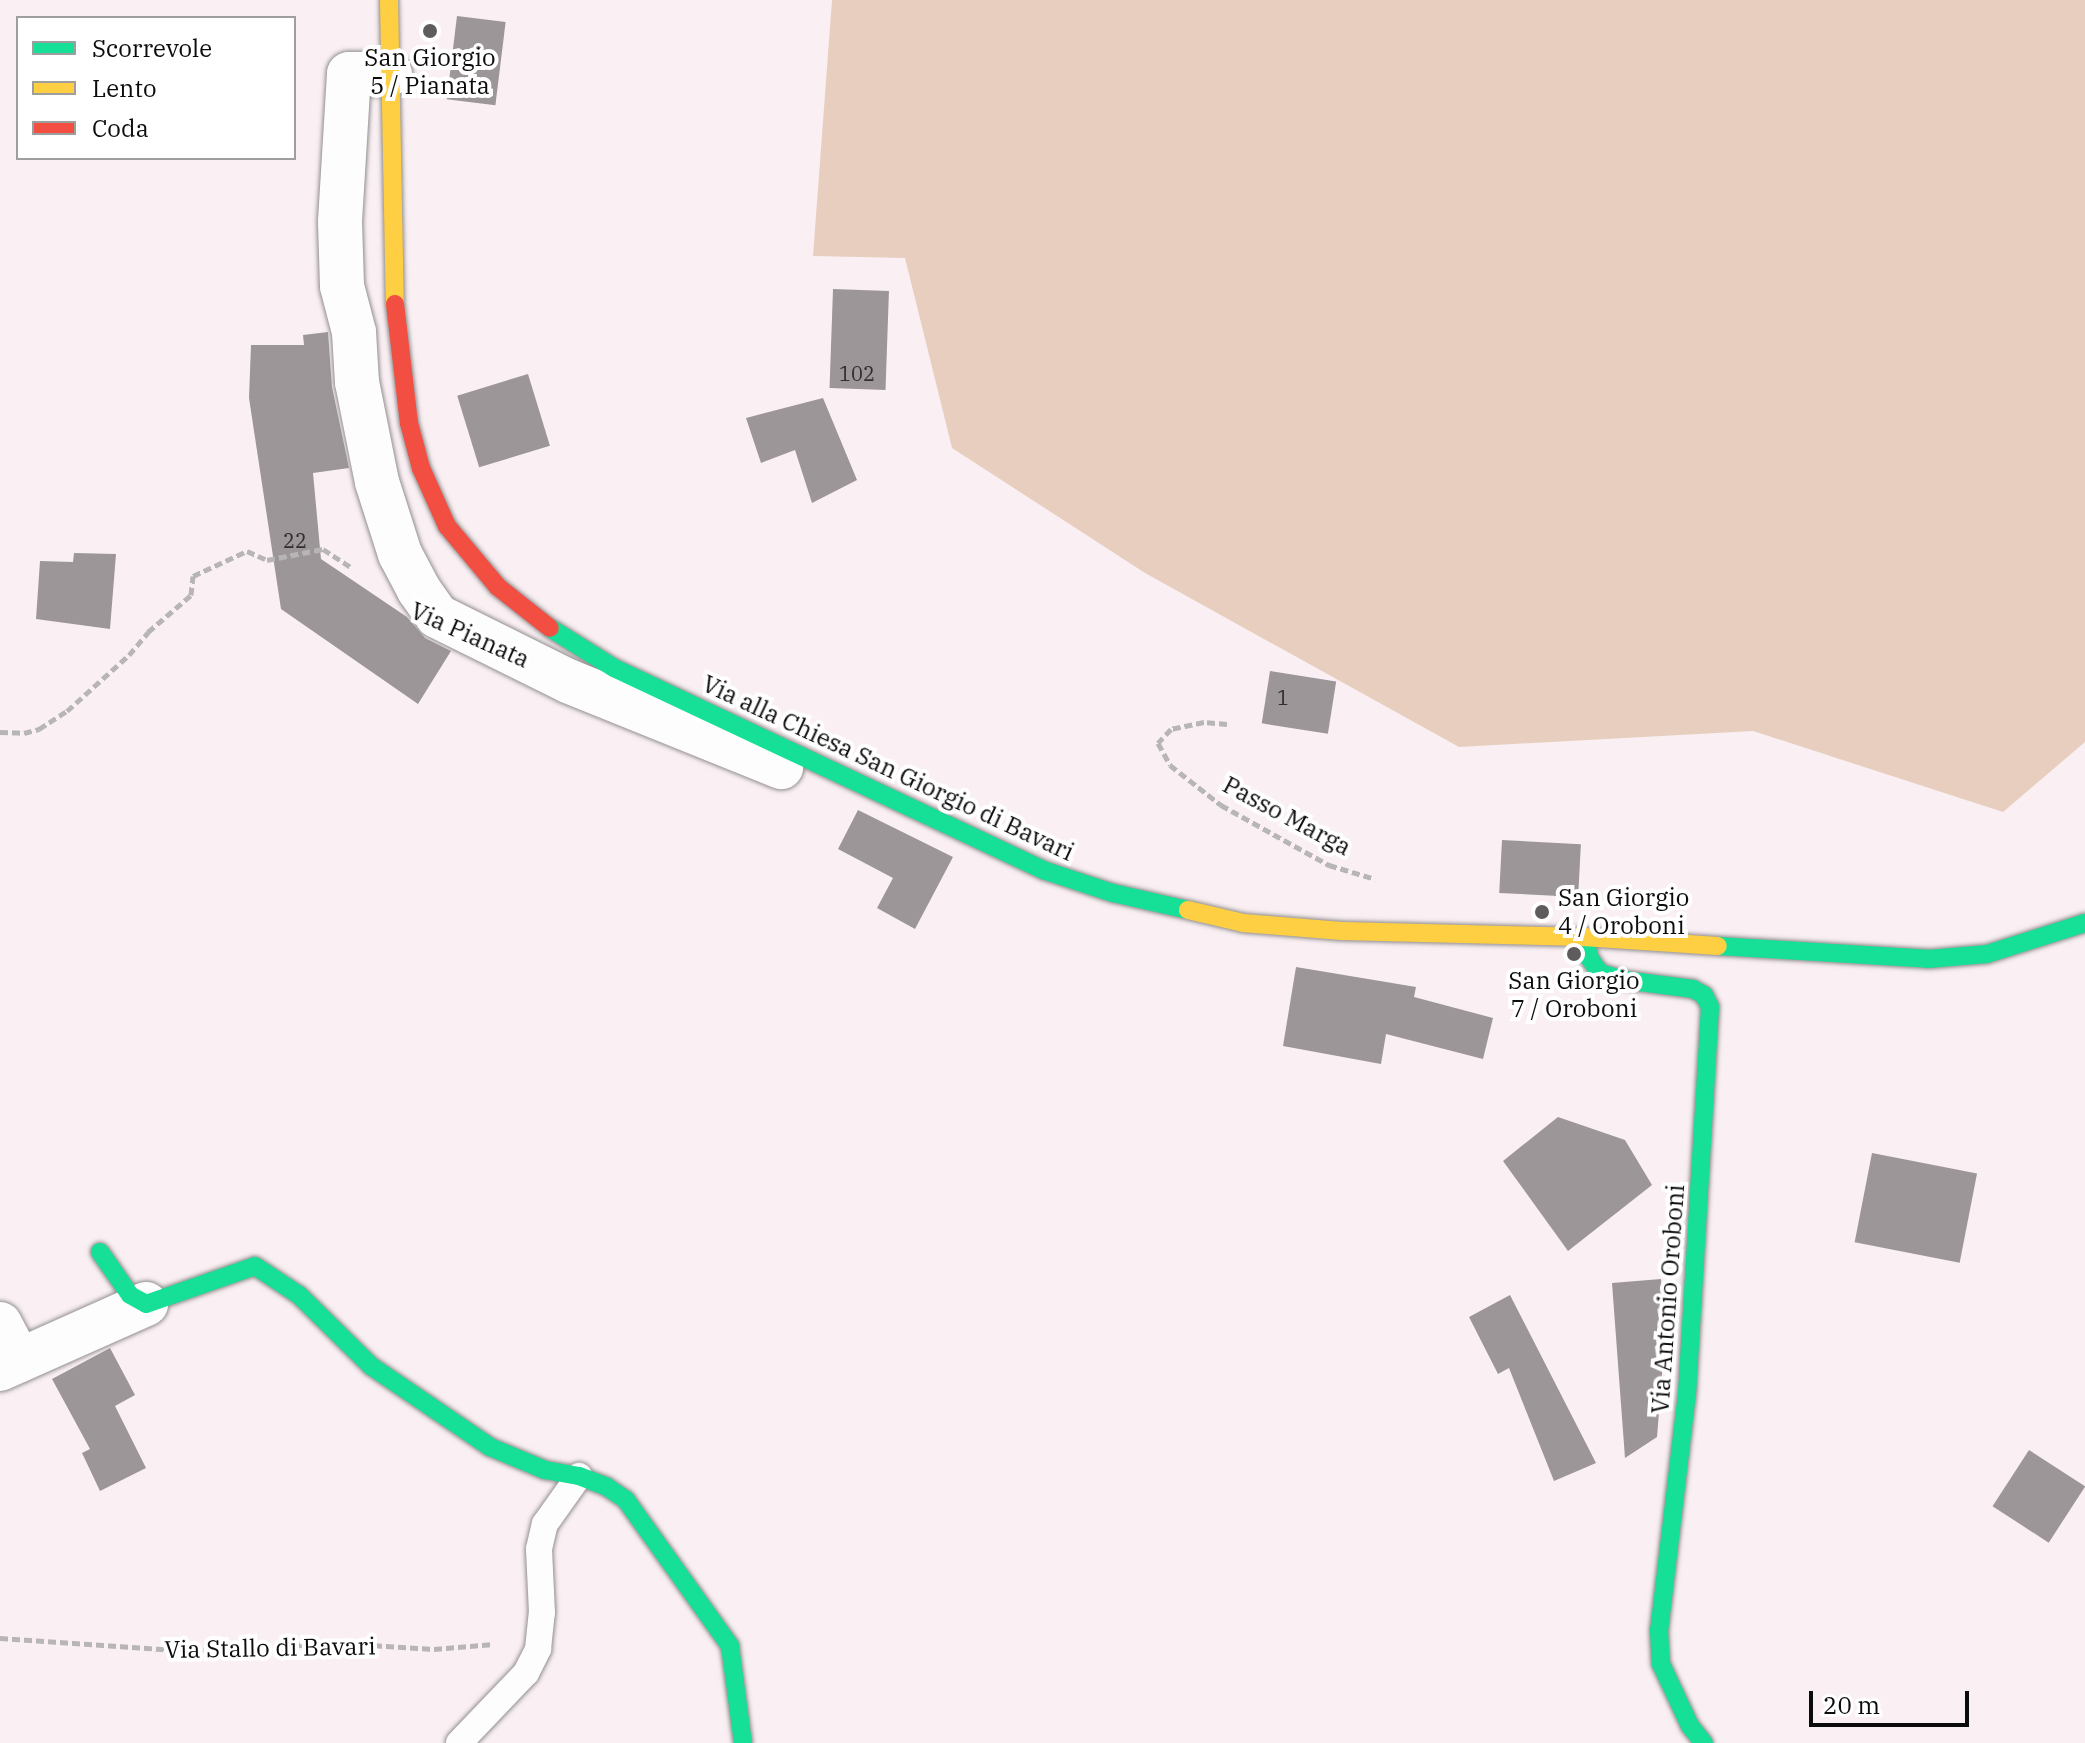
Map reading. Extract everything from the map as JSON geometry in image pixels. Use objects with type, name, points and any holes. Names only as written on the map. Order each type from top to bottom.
[{"type":"street","name":"Via alla Chiesa San Giorgio di Bavari","points":[[389,0],[395,319],[402,379],[421,468],[447,526],[498,587],[560,636],[614,668],[1046,871],[1169,907],[1243,923],[1292,928],[1583,937],[1928,959],[1987,954],[2085,923]]},
{"type":"street","name":"Via Pianata","points":[[390,74],[349,74],[340,222],[342,286],[354,332],[357,382],[386,515],[400,554],[437,616],[568,681],[802,775],[810,758]]},
{"type":"street","name":"Via Antonio Oroboni","points":[[1583,937],[1590,959],[1600,973],[1693,989],[1704,995],[1710,1007],[1687,1393],[1659,1630],[1661,1664],[1690,1726],[1704,1743]]},
{"type":"street","points":[[100,1252],[130,1295],[146,1304]]},
{"type":"street","points":[[6,1351],[146,1304],[185,1287],[255,1266],[299,1295],[371,1366],[490,1447],[545,1470],[579,1476],[607,1487],[626,1500],[730,1646],[743,1743]]},
{"type":"lane","points":[[459,1743],[526,1673],[539,1638],[542,1613],[539,1549],[545,1524],[579,1476]]},
{"type":"path","points":[[0,732],[24,733],[39,729],[67,711],[191,595],[193,576],[247,551],[267,560],[323,549],[360,574]]},
{"type":"path","name":"Passo Marga","points":[[1227,724],[1204,722],[1171,729],[1158,743],[1170,765],[1221,805],[1329,865],[1389,883]]},
{"type":"path","name":"Via Stallo di Bavari","points":[[0,1638],[191,1651],[338,1643],[434,1649],[539,1638]]},
{"type":"shaded area","points":[[832,0],[2085,0],[2085,742],[2003,812],[1753,731],[1459,747],[1145,573],[952,448],[905,258],[813,256]]},
{"type":"building","points":[[457,16],[506,22],[495,105],[447,99]]},
{"type":"building","points":[[833,289],[889,291],[886,390],[830,388]]},
{"type":"building","points":[[328,332],[332,387],[349,468],[313,473],[321,559],[407,617],[425,638],[451,651],[418,704],[281,609],[249,398],[251,345],[304,345],[303,335]]},
{"type":"building","points":[[528,374],[550,446],[479,467],[457,396]]},
{"type":"building","points":[[823,398],[857,480],[812,503],[795,450],[761,463],[746,418]]},
{"type":"building","points":[[74,553],[116,554],[110,629],[36,619],[40,561],[73,562]]},
{"type":"building","points":[[1270,671],[1336,681],[1328,734],[1262,723]]},
{"type":"building","points":[[858,810],[953,857],[915,929],[877,908],[893,878],[838,849]]},
{"type":"building","points":[[1502,840],[1581,844],[1578,897],[1499,893]]},
{"type":"building","points":[[1296,967],[1416,987],[1414,997],[1493,1018],[1483,1059],[1386,1034],[1381,1064],[1283,1046]]},
{"type":"building","points":[[1558,1117],[1625,1140],[1652,1185],[1568,1251],[1503,1161]]},
{"type":"building","points":[[1872,1153],[1977,1173],[1960,1263],[1855,1242]]},
{"type":"building","points":[[1661,1279],[1665,1336],[1657,1437],[1625,1458],[1612,1283]]},
{"type":"building","points":[[1510,1295],[1596,1463],[1554,1481],[1509,1368],[1498,1374],[1469,1317]]},
{"type":"building","points":[[110,1348],[135,1395],[115,1406],[146,1468],[100,1491],[82,1453],[90,1449],[52,1379]]},
{"type":"building","points":[[2029,1450],[2085,1486],[2049,1543],[1993,1506]]},
{"type":"traffic: fast","points":[[550,628],[614,668],[1046,871],[1113,893],[1188,910]]},
{"type":"traffic: fast","points":[[1718,946],[1928,959],[1987,954],[2085,923]]},
{"type":"traffic: fast","points":[[1583,937],[1590,959],[1600,973],[1624,980],[1693,989],[1704,995],[1710,1007],[1687,1393],[1659,1630],[1661,1664],[1690,1726],[1704,1743]]},
{"type":"traffic: fast","points":[[100,1252],[130,1295],[146,1304],[255,1266],[299,1295],[371,1366],[490,1447],[545,1470],[579,1476],[607,1487],[626,1500],[730,1646],[743,1743]]},
{"type":"traffic: slow","points":[[389,0],[395,304]]},
{"type":"traffic: slow","points":[[1188,910],[1243,923],[1342,931],[1583,937],[1718,946]]},
{"type":"traffic: jam","points":[[395,304],[409,423],[421,468],[447,526],[498,587],[550,628]]},
{"type":"place","name":"San Giorgio 5 / Pianata","points":[[430,31]]},
{"type":"place","name":"San Giorgio 4 / Oroboni","points":[[1542,912]]},
{"type":"place","name":"San Giorgio 7 / Oroboni","points":[[1574,954]]}]
